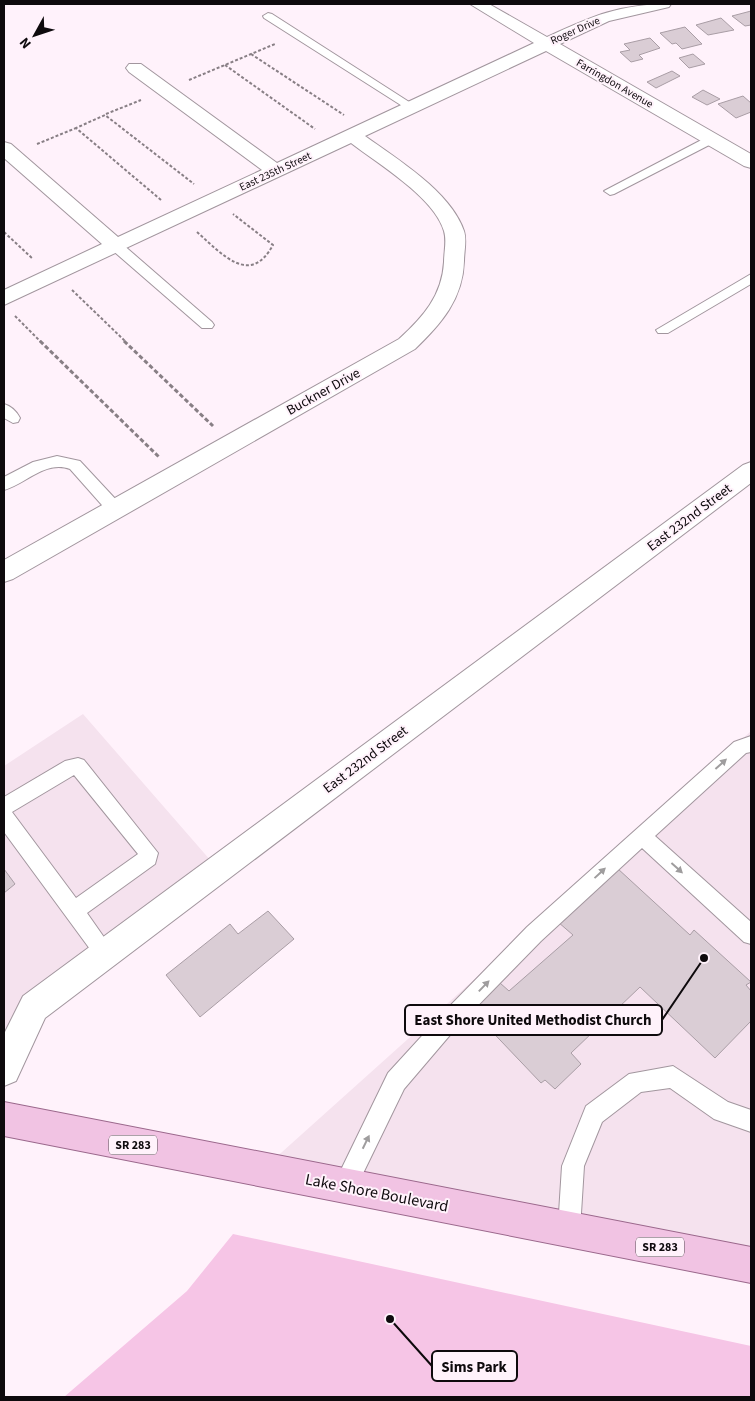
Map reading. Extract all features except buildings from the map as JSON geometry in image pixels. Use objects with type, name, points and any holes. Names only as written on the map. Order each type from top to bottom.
[{"type":"main road","name":"Lake Shore Boulevard","points":[[4,1119],[751,1265]]},
{"type":"street","name":"Farringdon Avenue","points":[[478,4],[711,139],[747,155]]},
{"type":"street","name":"Roger Drive","points":[[546,44],[604,17],[663,4]]},
{"type":"street","name":"East 235th Street","points":[[8,306],[116,246],[276,171],[351,127],[411,107],[546,44]]},
{"type":"street","points":[[135,68],[276,171]]},
{"type":"street","name":"Buckner Drive","points":[[4,572],[407,344],[436,316],[455,276],[454,231],[438,205],[417,184],[351,127]]},
{"type":"street","points":[[8,151],[116,246]]},
{"type":"street","name":"East 232nd Street","points":[[4,1069],[34,1007],[751,471]]},
{"type":"lane","points":[[268,16],[411,107]]},
{"type":"lane","points":[[610,191],[711,139]]},
{"type":"lane","points":[[116,246],[207,325]]},
{"type":"lane","points":[[663,330],[751,278]]},
{"type":"lane","points":[[4,484],[48,462],[67,461],[75,465],[115,509]]},
{"type":"lane","points":[[345,1186],[396,1081],[449,1021],[534,934],[641,835],[740,747],[751,744]]},
{"type":"lane","points":[[4,807],[71,767],[78,766],[148,852],[148,858],[74,911]]},
{"type":"lane","points":[[4,817],[105,953]]},
{"type":"lane","points":[[641,835],[751,935]]},
{"type":"lane","points":[[569,1229],[573,1166],[594,1114],[636,1082],[673,1077],[722,1111],[751,1121]]},
{"type":"path","points":[[8,151],[76,128],[276,44]]},
{"type":"path","points":[[251,54],[351,127]]},
{"type":"path","points":[[225,65],[322,133]]},
{"type":"path","points":[[105,115],[201,189]]},
{"type":"path","points":[[76,128],[166,205]]},
{"type":"path","points":[[193,229],[230,260],[246,267],[261,263],[269,256],[273,245],[230,211]]},
{"type":"path","points":[[4,232],[38,264]]},
{"type":"path","points":[[69,287],[214,427]]},
{"type":"path","points":[[8,306],[166,464]]},
{"type":"shaded area","points":[[83,714],[218,869],[34,1007],[4,1069],[4,766]]},
{"type":"shaded area","points":[[751,731],[751,1265],[262,1170]]},
{"type":"shaded area","points":[[233,1234],[751,1346],[751,1397],[64,1397],[187,1291]]},
{"type":"place","name":"East Shore United Methodist Church","points":[[704,958]]},
{"type":"place","name":"Sims Park","points":[[390,1319]]}]
